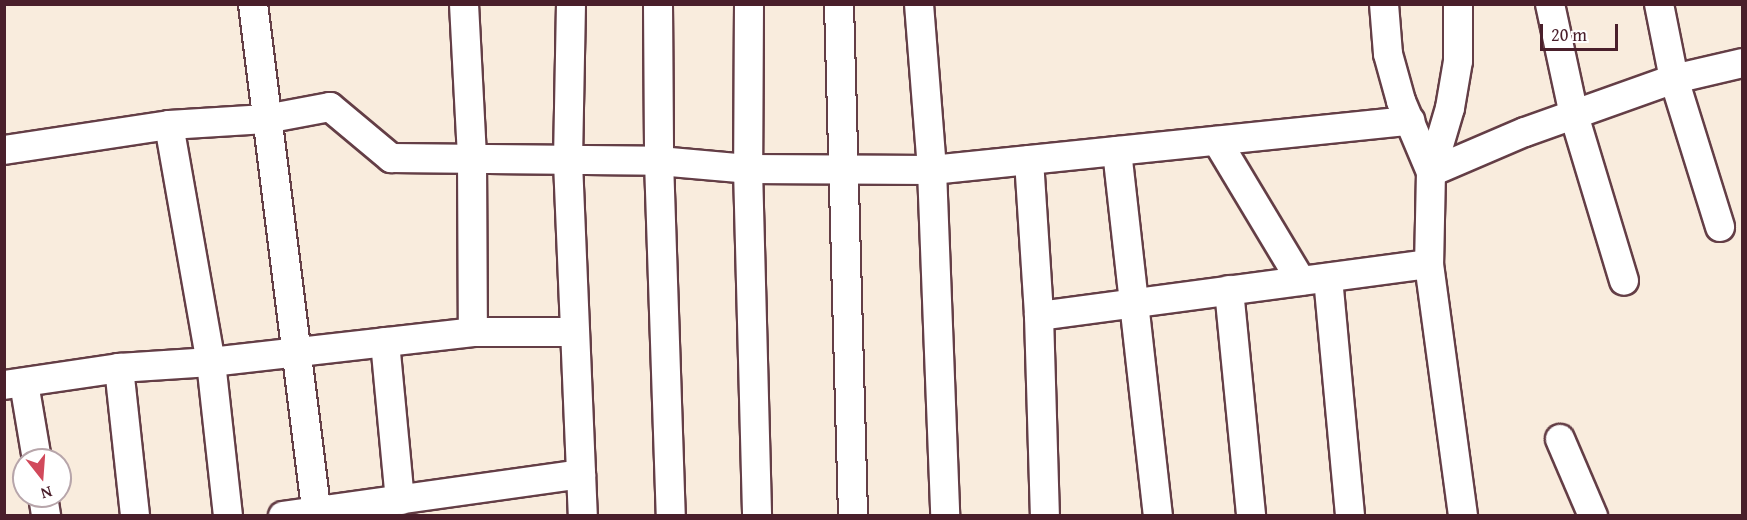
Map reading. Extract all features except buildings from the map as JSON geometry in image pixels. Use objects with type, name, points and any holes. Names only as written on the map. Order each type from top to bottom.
[{"type":"street","points":[[253,4],[317,513]]},
{"type":"street","points":[[464,4],[472,159],[473,332]]},
{"type":"street","points":[[571,4],[568,162],[582,516]]},
{"type":"street","points":[[658,4],[658,161],[671,516]]},
{"type":"street","points":[[749,4],[748,169],[757,516]]},
{"type":"street","points":[[839,4],[846,171],[853,516]]},
{"type":"street","points":[[919,4],[932,170],[945,516]]},
{"type":"street","points":[[1384,4],[1388,54],[1410,121],[1431,172]]},
{"type":"street","points":[[1458,4],[1456,73],[1450,108],[1431,172],[1429,264],[1463,516]]},
{"type":"street","points":[[1550,4],[1574,115],[1624,281]]},
{"type":"street","points":[[1659,4],[1674,79],[1720,227]]},
{"type":"street","points":[[1431,172],[1574,115],[1674,79],[1743,63]]},
{"type":"street","points":[[4,150],[169,125],[266,119],[330,107],[391,158],[568,162],[658,161],[748,169],[932,170],[1410,121]]},
{"type":"street","points":[[169,125],[211,362],[228,516]]},
{"type":"street","points":[[1217,141],[1314,279],[1350,516]]},
{"type":"street","points":[[1117,151],[1132,302],[1158,516]]},
{"type":"street","points":[[1029,160],[1039,316],[1045,516]]},
{"type":"street","points":[[1039,316],[1429,264]]},
{"type":"street","points":[[1229,290],[1251,516]]},
{"type":"street","points":[[33,448],[14,384],[119,368],[211,362],[473,332],[573,332]]},
{"type":"street","points":[[385,342],[400,500]]},
{"type":"street","points":[[119,368],[135,516]]},
{"type":"street","points":[[1560,439],[1593,516]]},
{"type":"street","points":[[283,516],[581,474]]}]
